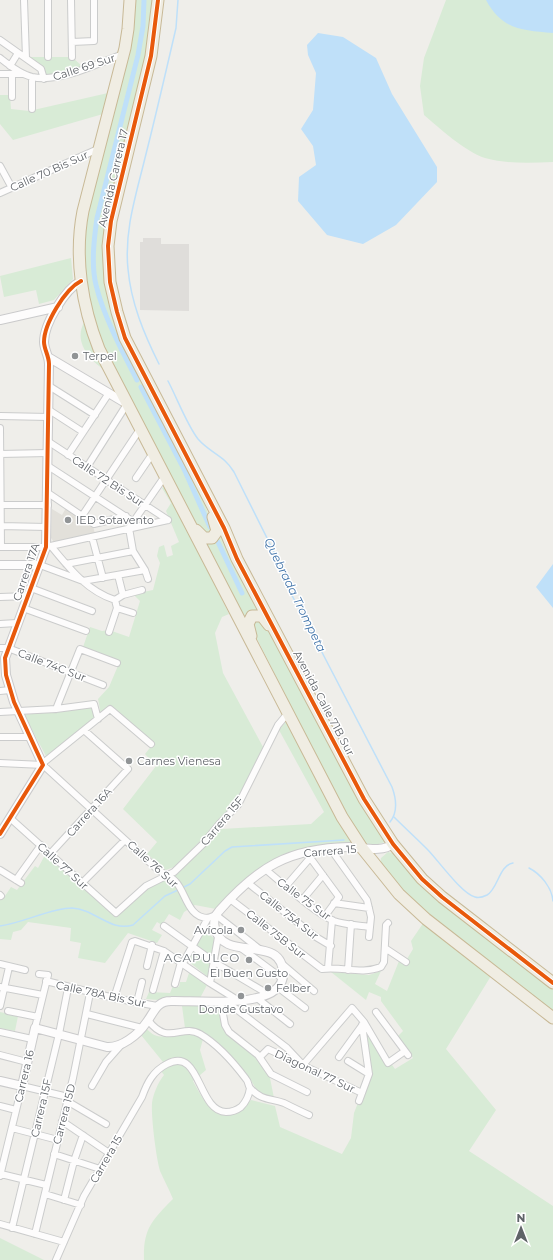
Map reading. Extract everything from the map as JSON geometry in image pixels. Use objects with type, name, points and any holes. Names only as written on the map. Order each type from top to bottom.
[{"type":"highway","name":"Avenida Carrera 17","points":[[127,404],[94,336],[87,314],[81,281],[80,228],[98,148],[123,54],[128,29],[130,0]]},
{"type":"highway","name":"Avenida Carrera 17","points":[[146,378],[125,338],[117,312],[110,282],[108,246],[114,209],[151,56],[158,0]]},
{"type":"highway","name":"Avenida Calle 71B Sur","points":[[146,378],[237,559],[364,799],[393,844],[431,888],[553,984]]},
{"type":"highway","points":[[127,404],[342,817],[362,848],[392,887],[416,910],[553,1018]]},
{"type":"highway","points":[[183,509],[201,535],[206,539],[212,538],[216,534],[217,529],[206,496]]},
{"type":"highway","points":[[260,658],[248,627],[249,620],[254,615],[259,615],[265,618],[286,650]]},
{"type":"street","points":[[24,0],[26,58]]},
{"type":"street","points":[[48,0],[48,57]]},
{"type":"street","points":[[71,0],[72,57]]},
{"type":"street","points":[[72,42],[93,42],[94,0]]},
{"type":"street","points":[[0,40],[41,69],[44,79],[12,74],[0,74]]},
{"type":"street","points":[[10,66],[18,53]]},
{"type":"street","name":"Calle 69 Sur","points":[[44,79],[63,75],[123,54]]},
{"type":"street","points":[[0,58],[10,66],[29,76]]},
{"type":"street","points":[[12,74],[12,97]]},
{"type":"street","points":[[29,76],[32,109]]},
{"type":"street","name":"Calle 70 Bis Sur","points":[[0,193],[98,148]]},
{"type":"street","points":[[0,166],[12,188]]},
{"type":"street","name":"Carrera 17A","points":[[43,764],[17,712],[2,669],[4,648],[17,623],[49,546],[47,527],[49,413],[48,357],[44,344],[45,336],[58,307],[67,293],[81,281]]},
{"type":"street","points":[[0,320],[58,307]]},
{"type":"street","points":[[48,357],[127,404],[87,467]]},
{"type":"street","points":[[48,386],[95,415]]},
{"type":"street","points":[[68,455],[109,393]]},
{"type":"street","points":[[0,416],[49,413],[83,432]]},
{"type":"street","points":[[0,428],[1,547],[49,546],[129,528],[165,476]]},
{"type":"street","points":[[82,516],[140,430]]},
{"type":"street","name":"Calle 72 Bis Sur","points":[[48,442],[168,520],[129,528]]},
{"type":"street","points":[[1,454],[48,453]]},
{"type":"street","points":[[136,478],[153,453]]},
{"type":"street","points":[[48,466],[134,522]]},
{"type":"street","points":[[48,494],[94,524],[126,516]]},
{"type":"street","points":[[1,505],[48,505]]},
{"type":"street","points":[[1,526],[47,527]]},
{"type":"street","points":[[129,528],[133,550],[145,570],[148,579]]},
{"type":"street","points":[[92,537],[103,578]]},
{"type":"street","points":[[49,546],[83,582],[99,595],[115,600],[123,595],[142,590]]},
{"type":"street","points":[[66,564],[133,550]]},
{"type":"street","points":[[0,565],[40,565],[83,582],[145,570]]},
{"type":"street","points":[[118,575],[123,595]]},
{"type":"street","points":[[0,597],[29,592],[92,611]]},
{"type":"street","points":[[109,632],[117,608],[115,600]]},
{"type":"street","points":[[23,608],[86,631]]},
{"type":"street","points":[[117,608],[133,613]]},
{"type":"street","points":[[0,624],[17,623]]},
{"type":"street","name":"Calle 74C Sur","points":[[4,648],[71,671],[102,685]]},
{"type":"street","points":[[56,710],[80,649],[117,663]]},
{"type":"street","points":[[0,691],[10,690]]},
{"type":"street","points":[[0,712],[56,710],[95,704],[98,719]]},
{"type":"street","points":[[0,834],[43,764],[110,709],[151,744]]},
{"type":"street","name":"Carrera 15F","points":[[116,913],[146,886],[174,872],[203,844],[220,823],[238,805],[278,725],[288,713]]},
{"type":"street","name":"Carrera 16A","points":[[50,854],[128,769],[85,730]]},
{"type":"street","points":[[0,737],[30,737]]},
{"type":"street","points":[[0,763],[43,764]]},
{"type":"street","name":"Calle 76 Sur","points":[[43,764],[125,840],[166,876],[176,882],[190,907],[197,915],[208,918]]},
{"type":"street","name":"Calle 77 Sur","points":[[10,818],[116,913]]},
{"type":"street","points":[[82,883],[125,840]]},
{"type":"street","name":"Carrera 15","points":[[216,915],[230,899],[248,883],[280,859],[308,855],[330,848],[382,849],[393,844]]},
{"type":"street","points":[[0,870],[19,882],[41,845]]},
{"type":"street","points":[[330,848],[365,896],[370,908],[370,938]]},
{"type":"street","points":[[286,886],[308,855],[339,897],[325,916]]},
{"type":"street","name":"Calle 75 Sur","points":[[265,869],[332,920],[370,927]]},
{"type":"street","points":[[303,899],[323,875]]},
{"type":"street","name":"Calle 75A Sur","points":[[248,883],[316,937],[331,946]]},
{"type":"street","name":"Calle 75B Sur","points":[[230,899],[325,969]]},
{"type":"street","points":[[334,903],[370,908]]},
{"type":"street","points":[[175,984],[182,962],[194,946],[208,918],[216,915]]},
{"type":"street","points":[[210,984],[218,938],[214,925],[216,915]]},
{"type":"street","points":[[216,915],[258,948],[273,954],[280,963],[314,991]]},
{"type":"street","points":[[332,920],[331,946],[325,969],[371,970],[381,967],[384,962],[386,925],[388,923]]},
{"type":"street","points":[[348,970],[351,924]]},
{"type":"street","points":[[164,926],[194,946],[214,962],[268,994]]},
{"type":"street","points":[[218,938],[223,943],[240,948],[258,948]]},
{"type":"street","points":[[114,998],[132,942],[135,940],[152,945],[164,951],[182,962],[210,984],[239,1001]]},
{"type":"street","points":[[146,966],[152,945]]},
{"type":"street","points":[[240,948],[283,979]]},
{"type":"street","points":[[385,948],[406,962]]},
{"type":"street","points":[[153,990],[164,951]]},
{"type":"street","points":[[92,1086],[106,1062],[121,1045],[142,1028],[157,1006],[171,1001],[224,1003],[257,998],[279,988],[283,979],[280,963]]},
{"type":"street","points":[[0,964],[25,970]]},
{"type":"street","points":[[0,1006],[2,988],[9,967]]},
{"type":"street","name":"Calle 78A Bis Sur","points":[[39,974],[68,988],[157,1006]]},
{"type":"street","name":"Carrera 16","points":[[0,1175],[3,1154],[12,1128],[47,978]]},
{"type":"street","points":[[137,1002],[142,982]]},
{"type":"street","points":[[2,988],[43,995]]},
{"type":"street","name":"Carrera 15F","points":[[12,1228],[45,1092],[68,988]]},
{"type":"street","points":[[279,988],[305,1008]]},
{"type":"street","name":"Carrera 15D","points":[[35,1234],[82,1040],[90,993]]},
{"type":"street","points":[[257,998],[290,1024]]},
{"type":"street","points":[[224,1003],[227,1030],[260,1057],[268,1071],[307,1092]]},
{"type":"street","points":[[224,1003],[287,1048],[303,1065],[352,1008],[388,1062],[407,1053],[376,1012]]},
{"type":"street","points":[[8,1011],[38,1018]]},
{"type":"street","points":[[87,1014],[142,1028]]},
{"type":"street","points":[[148,1020],[154,1028],[163,1033],[194,1032],[202,1035],[231,1062],[247,1080],[250,1088],[267,1100],[283,1103],[309,1115]]},
{"type":"street","points":[[339,1057],[363,1024]]},
{"type":"street","points":[[359,1101],[369,1074],[363,1024]]},
{"type":"street","points":[[35,1028],[106,1047],[121,1045]]},
{"type":"street","points":[[0,1032],[32,1039]]},
{"type":"street","name":"Diagonal 77 Sur","points":[[260,1057],[268,1049],[362,1093]]},
{"type":"street","points":[[0,1055],[27,1062]]},
{"type":"street","name":"Carrera 15","points":[[56,1260],[81,1205],[142,1097],[149,1080],[165,1065],[178,1061],[189,1065],[209,1102],[220,1110],[231,1112],[240,1107],[248,1097],[250,1088]]},
{"type":"street","points":[[348,1061],[369,1074]]},
{"type":"street","points":[[0,1081],[68,1099],[106,1124]]},
{"type":"street","points":[[0,1106],[16,1110]]},
{"type":"street","points":[[62,1121],[109,1153]]},
{"type":"street","points":[[12,1128],[58,1140]]},
{"type":"street","points":[[64,1200],[74,1161],[83,1135]]},
{"type":"street","points":[[54,1154],[100,1169]]},
{"type":"street","points":[[0,1175],[46,1186]]},
{"type":"street","points":[[45,1194],[81,1205]]},
{"type":"street","points":[[0,1224],[64,1242]]},
{"type":"shaded area","points":[[143,238],[161,238],[161,244],[189,244],[189,311],[140,310],[140,242],[143,242]]},
{"type":"shaded area","name":"IED Sotavento","points":[[66,508],[93,526],[95,534],[54,542],[51,538],[52,509],[62,515]]},
{"type":"green space","points":[[133,0],[155,0],[153,27],[119,175],[107,287],[196,482],[209,516],[213,534],[202,533],[184,504],[99,338],[85,281],[84,223]]},
{"type":"green space","points":[[446,0],[553,0],[553,162],[510,162],[485,158],[461,145],[424,115],[420,86],[424,58]]},
{"type":"green space","points":[[29,57],[72,57],[82,66],[64,73],[46,76]]},
{"type":"green space","points":[[108,93],[103,114],[13,140],[0,124],[0,95],[10,95],[11,109],[29,111]]},
{"type":"green space","points":[[71,258],[73,279],[54,300],[39,304],[36,290],[4,297],[0,276]]},
{"type":"green space","points":[[85,321],[106,371],[94,362],[85,350],[82,343],[82,328]]},
{"type":"green space","points":[[166,486],[229,614],[222,617],[215,633],[223,673],[263,747],[240,799],[233,809],[174,867],[166,870],[147,854],[157,842],[123,809],[156,766],[145,754],[153,744],[112,707],[101,715],[98,699],[109,687],[120,661],[83,647],[90,627],[102,631],[109,630],[129,637],[140,601],[133,594],[153,590],[160,563],[157,556],[159,547],[164,545],[167,557],[173,555],[171,546],[179,542],[166,511],[171,503],[162,488]]},
{"type":"green space","points":[[220,533],[239,576],[262,611],[245,619],[204,542]]},
{"type":"green space","points":[[254,619],[263,620],[385,842],[375,845],[363,843],[354,830],[252,629]]},
{"type":"green space","points":[[93,706],[95,720],[46,756],[24,715]]},
{"type":"green space","points":[[287,720],[353,842],[332,846],[309,847],[279,856],[265,865],[216,909],[195,905],[184,912],[180,920],[169,914],[162,925],[157,922],[152,930],[162,935],[157,943],[128,933],[105,963],[78,958],[81,943],[70,941],[71,928],[28,922],[21,930],[13,932],[11,940],[0,939],[0,899],[5,896],[11,887],[17,890],[35,866],[38,868],[45,855],[115,915],[145,890],[182,869],[221,829],[311,824],[324,812],[279,730]]},
{"type":"green space","points":[[388,852],[396,854],[553,987],[553,1015],[455,939],[401,891],[385,871],[381,858]]},
{"type":"green space","points":[[424,922],[491,976],[446,1049],[496,1110],[469,1151],[553,1206],[553,1260],[144,1260],[145,1240],[150,1226],[159,1213],[173,1199],[158,1165],[152,1118],[153,1096],[164,1075],[161,1071],[163,1062],[141,1035],[147,1029],[152,1034],[158,1036],[182,1033],[196,1034],[203,1039],[200,1050],[206,1070],[193,1081],[210,1108],[217,1113],[224,1115],[232,1114],[241,1110],[251,1100],[275,1106],[280,1127],[342,1154],[351,1138],[354,1113],[370,1072],[363,1029],[366,1029],[395,1069],[413,1058],[397,1037],[403,1031],[381,1001],[381,997],[369,992],[366,1000],[331,972],[369,975],[381,971],[375,984],[387,991],[399,961],[404,964],[413,949],[411,941]]},
{"type":"green space","points":[[205,931],[215,939],[208,977],[188,961]]},
{"type":"green space","points":[[190,970],[208,983],[199,1000],[167,997],[158,1000],[146,999],[149,992],[170,993],[173,986],[179,987],[180,982],[186,982]]},
{"type":"green space","points":[[182,1006],[219,1006],[223,1026],[256,1055],[269,1073],[274,1098],[257,1090],[235,1060],[220,1044],[203,1032],[185,1028]]},
{"type":"green space","points":[[0,1012],[18,1016],[15,1031],[0,1028]]},
{"type":"green space","points":[[0,1238],[44,1260],[0,1260]]},
{"type":"water","points":[[486,0],[553,0],[553,33],[532,31],[514,27],[499,17],[492,10]]},
{"type":"water","points":[[318,33],[343,37],[376,58],[392,94],[437,167],[437,182],[396,225],[363,244],[327,235],[298,201],[299,177],[316,165],[313,146],[301,129],[313,110],[316,73],[308,55],[307,45]]},
{"type":"water","points":[[553,564],[553,608],[536,587]]},
{"type":"waterway","points":[[137,380],[103,309],[94,277],[93,260],[97,218],[138,55],[143,26],[144,0]]},
{"type":"waterway","points":[[159,364],[143,330],[135,306],[130,282],[127,255],[129,227],[176,28],[178,0]]},
{"type":"waterway","name":"Quebrada Trompeta","points":[[168,381],[186,419],[198,439],[207,448],[226,462],[234,472],[279,562],[290,592],[392,787],[396,805],[393,818],[390,822]]},
{"type":"waterway","points":[[141,387],[184,469],[210,527]]},
{"type":"waterway","points":[[218,542],[242,593]]},
{"type":"waterway","points":[[394,817],[427,849],[463,889],[475,897],[484,896],[491,892],[505,868],[513,863]]},
{"type":"waterway","name":"Quebrada Trompeta","points":[[184,887],[190,884],[225,851],[232,847],[344,840]]},
{"type":"waterway","points":[[529,868],[538,874],[548,886],[551,891],[553,901]]},
{"type":"waterway","name":"Quebrada Trompeta","points":[[0,926],[55,910],[72,908],[88,912],[117,925],[133,925],[165,896],[178,890]]},
{"type":"cycle path","points":[[158,0],[151,56],[111,221],[108,246],[110,282],[125,338],[224,528],[237,559],[364,799],[393,844],[422,879],[442,897],[553,983]]},
{"type":"cycle path","points":[[0,834],[43,765],[14,702],[6,675],[5,658],[46,547],[49,364],[44,345],[45,335],[51,317],[56,308],[68,291],[81,281]]},
{"type":"place","name":"Terpel","points":[[75,356]]},
{"type":"place","name":"IED Sotavento","points":[[68,520]]},
{"type":"place","name":"Carnes Vienesa","points":[[129,761]]},
{"type":"place","name":"Avícola","points":[[241,930]]},
{"type":"place","name":"El Buen Gusto","points":[[249,960]]},
{"type":"place","name":"Felber","points":[[268,988]]},
{"type":"place","name":"Donde Gustavo","points":[[241,996]]},
{"type":"district","name":"ACAPULCO","points":[[202,958]]}]
